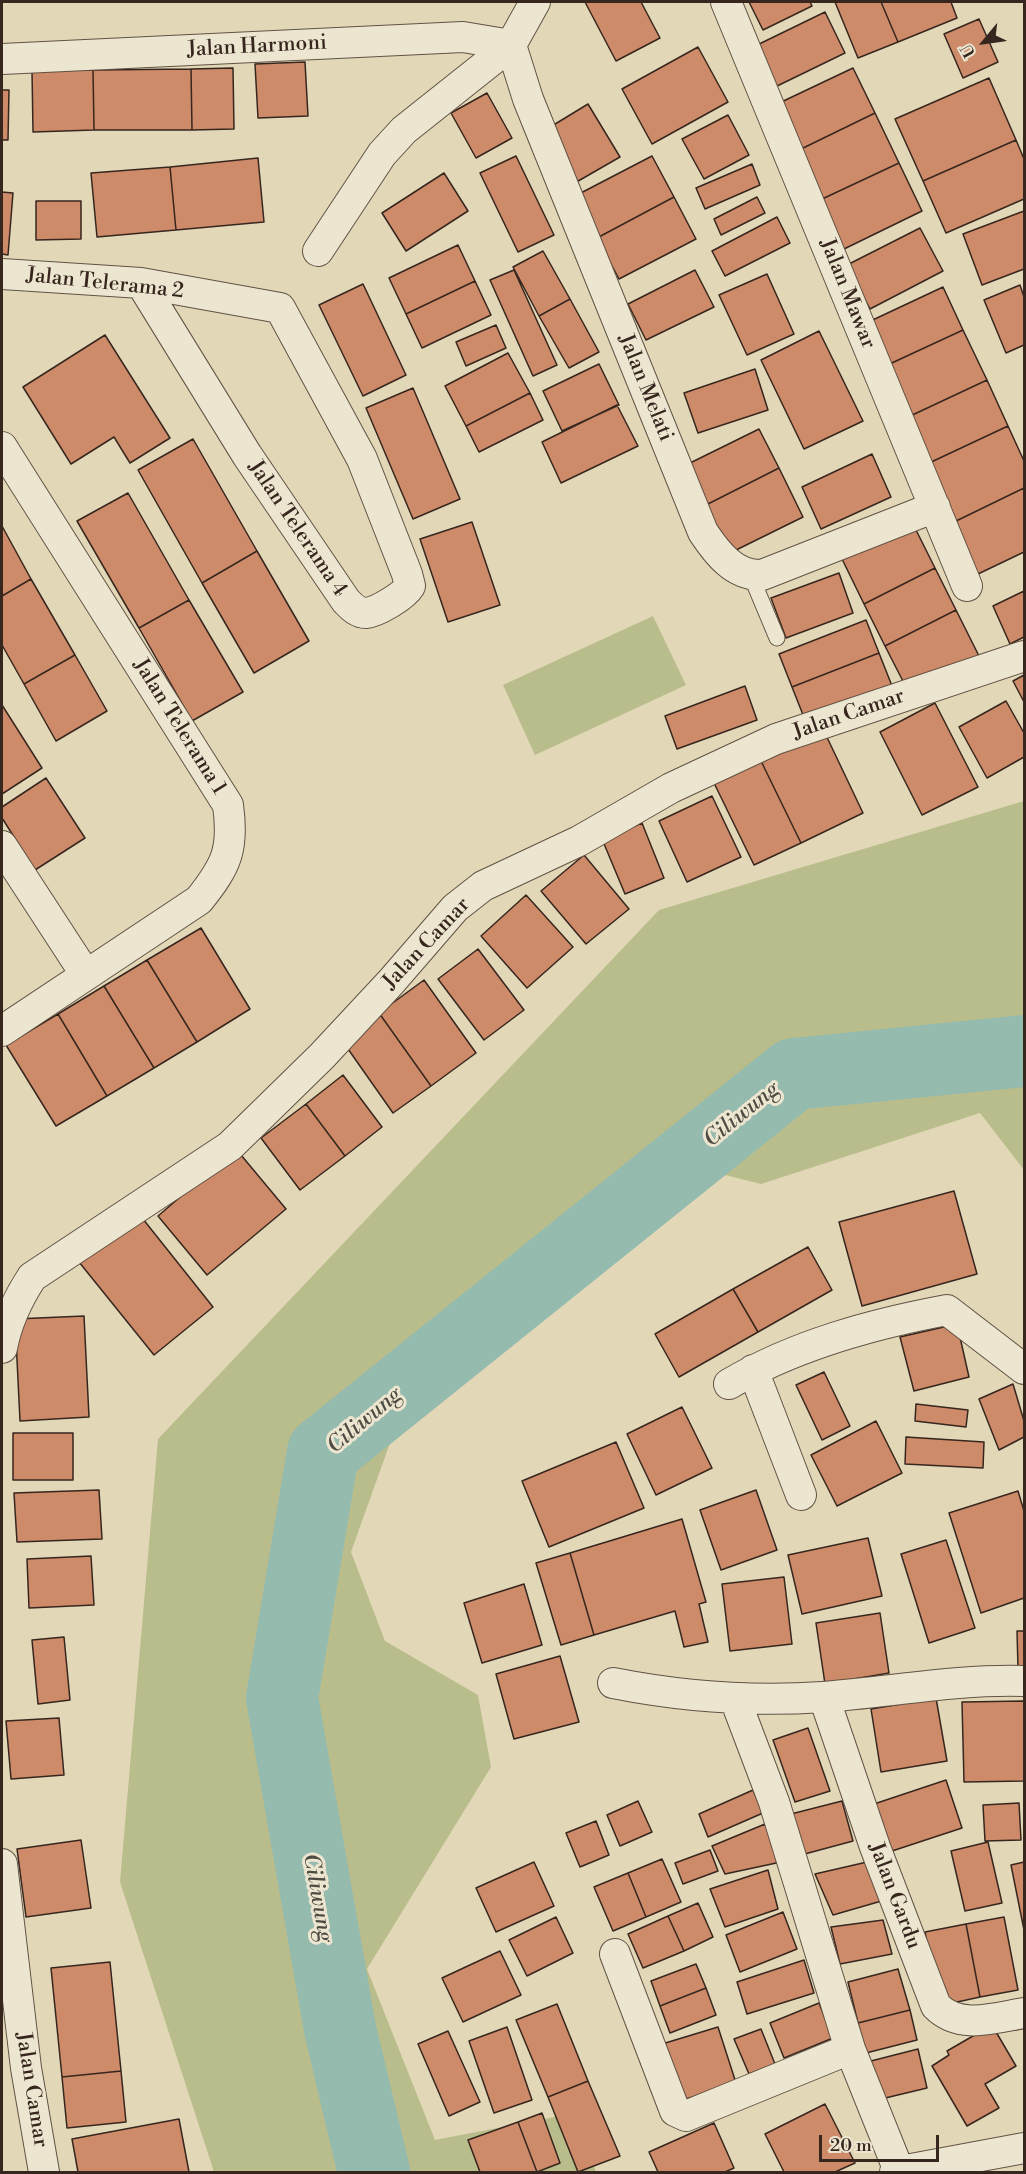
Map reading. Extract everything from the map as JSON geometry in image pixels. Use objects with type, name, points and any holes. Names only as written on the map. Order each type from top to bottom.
[{"type":"street","points":[[318,251],[359,186],[404,130],[511,45],[535,2]]},
{"type":"street","name":"Jalan Mawar","points":[[726,2],[967,586]]},
{"type":"street","name":"Jalan Harmoni","points":[[2,59],[463,37],[511,45]]},
{"type":"street","name":"Jalan Melati","points":[[511,45],[528,99],[703,532],[721,559],[752,576]]},
{"type":"street","name":"Jalan Telerama 2","points":[[2,273],[141,283],[280,308]]},
{"type":"street","name":"Jalan Telerama 4","points":[[141,283],[247,455],[345,602],[356,610],[367,613],[405,595],[410,586],[407,574],[362,459],[280,308]]},
{"type":"street","name":"Jalan Telerama 1","points":[[2,447],[228,805],[231,826],[228,856],[215,880],[199,900],[2,1031]]},
{"type":"street","points":[[752,576],[779,570],[935,507]]},
{"type":"street","name":"Jalan Camar","points":[[2,1348],[6,1324],[18,1298],[32,1277],[230,1146],[321,1056],[391,982],[455,908],[483,886],[579,841],[671,788],[777,739],[1024,656]]},
{"type":"street","points":[[2,846],[86,975]]},
{"type":"street","points":[[801,1495],[741,1377],[875,1324],[947,1310],[1024,1369]]},
{"type":"street","points":[[613,1683],[672,1695],[735,1699],[824,1697],[951,1682],[1024,1681]]},
{"type":"street","name":"Jalan Gardu","points":[[824,1697],[875,1847],[936,2006],[956,2020],[979,2020],[1024,2013]]},
{"type":"street","points":[[735,1699],[778,1813],[850,2049],[897,2172],[1024,2148]]},
{"type":"street","name":"Jalan Camar","points":[[2,1864],[23,2044],[44,2172]]},
{"type":"street","points":[[615,1954],[675,2111],[686,2116],[850,2049]]},
{"type":"lane","points":[[752,576],[777,638]]},
{"type":"green space","points":[[653,616],[686,685],[535,755],[503,685]]},
{"type":"green space","points":[[1024,801],[1024,1170],[980,1113],[761,1184],[721,1174],[572,1236],[414,1376],[351,1552],[385,1641],[478,1695],[491,1767],[367,1969],[435,2140],[575,2113],[596,2172],[214,2172],[120,1882],[158,1439],[659,910]]},
{"type":"building","points":[[585,2],[641,2],[660,38],[616,61]]},
{"type":"building","points":[[749,2],[810,2],[812,6],[763,30]]},
{"type":"building","points":[[835,2],[881,2],[898,42],[858,58]]},
{"type":"building","points":[[881,2],[951,2],[957,18],[898,42]]},
{"type":"building","points":[[825,12],[845,53],[773,88],[753,47]]},
{"type":"building","points":[[979,19],[998,62],[963,78],[944,34]]},
{"type":"building","points":[[698,47],[728,102],[652,144],[622,89]]},
{"type":"building","points":[[305,62],[308,116],[258,118],[255,64]]},
{"type":"building","points":[[233,68],[234,129],[192,130],[191,69]]},
{"type":"building","points":[[853,68],[875,113],[797,151],[775,105]]},
{"type":"building","points":[[191,69],[192,130],[94,130],[93,70]]},
{"type":"building","points":[[93,70],[94,130],[33,132],[32,71]]},
{"type":"building","points":[[989,78],[1016,140],[923,181],[895,119]]},
{"type":"building","points":[[2,90],[9,90],[8,140],[2,140]]},
{"type":"building","points":[[487,93],[512,138],[476,158],[451,113]]},
{"type":"building","points":[[588,104],[620,157],[573,184],[542,132]]},
{"type":"building","points":[[875,113],[899,163],[820,200],[797,151]]},
{"type":"building","points":[[728,115],[749,155],[704,179],[682,139]]},
{"type":"building","points":[[1016,140],[1024,159],[1024,199],[946,233],[923,181]]},
{"type":"building","points":[[516,156],[554,235],[518,252],[480,173]]},
{"type":"building","points":[[652,156],[674,197],[597,238],[575,196]]},
{"type":"building","points":[[258,158],[264,222],[176,230],[170,167]]},
{"type":"building","points":[[899,163],[922,211],[844,249],[820,200]]},
{"type":"building","points":[[752,164],[760,185],[705,209],[696,188]]},
{"type":"building","points":[[170,167],[176,230],[97,237],[91,173]]},
{"type":"building","points":[[444,173],[468,211],[406,251],[382,213]]},
{"type":"building","points":[[2,192],[13,193],[8,255],[2,254]]},
{"type":"building","points":[[674,197],[696,239],[619,279],[597,238]]},
{"type":"building","points":[[757,197],[765,213],[721,235],[714,219]]},
{"type":"building","points":[[36,201],[81,201],[81,239],[36,240]]},
{"type":"building","points":[[1024,211],[1024,269],[982,285],[963,234]]},
{"type":"building","points":[[777,217],[790,243],[725,276],[712,251]]},
{"type":"building","points":[[920,228],[943,271],[870,309],[847,265]]},
{"type":"building","points":[[458,245],[475,281],[406,314],[389,278]]},
{"type":"building","points":[[543,251],[570,299],[539,316],[513,267]]},
{"type":"building","points":[[514,270],[557,365],[533,376],[490,280]]},
{"type":"building","points":[[695,270],[714,307],[646,340],[628,304]]},
{"type":"building","points":[[767,274],[794,334],[747,355],[719,295]]},
{"type":"building","points":[[475,281],[491,315],[422,348],[406,314]]},
{"type":"building","points":[[363,284],[406,375],[363,396],[319,305]]},
{"type":"building","points":[[1020,285],[1024,297],[1024,345],[1006,353],[984,300]]},
{"type":"building","points":[[943,287],[963,330],[881,368],[862,325]]},
{"type":"building","points":[[570,299],[599,352],[569,368],[539,316]]},
{"type":"building","points":[[496,325],[506,348],[466,366],[456,342]]},
{"type":"building","points":[[963,330],[987,380],[906,418],[881,368]]},
{"type":"building","points":[[819,331],[863,421],[804,449],[761,360]]},
{"type":"building","points":[[105,335],[170,438],[130,463],[114,437],[71,464],[23,387]]},
{"type":"building","points":[[508,353],[530,393],[466,426],[445,386]]},
{"type":"building","points":[[599,364],[619,405],[562,431],[543,391]]},
{"type":"building","points":[[755,369],[768,410],[698,433],[684,393]]},
{"type":"building","points":[[987,380],[1008,426],[927,464],[906,418]]},
{"type":"building","points":[[413,388],[460,499],[413,519],[366,408]]},
{"type":"building","points":[[530,393],[543,420],[479,452],[466,426]]},
{"type":"building","points":[[617,405],[638,446],[561,483],[542,442]]},
{"type":"building","points":[[1008,426],[1024,461],[1024,488],[954,522],[927,464]]},
{"type":"building","points":[[759,429],[779,468],[706,505],[686,465]]},
{"type":"building","points":[[193,439],[257,551],[202,583],[138,470]]},
{"type":"building","points":[[872,454],[891,497],[821,529],[802,487]]},
{"type":"building","points":[[779,468],[803,517],[730,553],[706,505]]},
{"type":"building","points":[[1024,488],[1024,552],[978,574],[954,522]]},
{"type":"building","points":[[128,493],[189,600],[139,628],[77,521]]},
{"type":"building","points":[[472,522],[500,605],[448,622],[420,539]]},
{"type":"building","points":[[913,524],[935,568],[864,604],[842,559]]},
{"type":"building","points":[[2,526],[31,579],[2,596]]},
{"type":"building","points":[[257,551],[309,641],[254,673],[202,583]]},
{"type":"building","points":[[935,568],[956,610],[885,646],[864,604]]},
{"type":"building","points":[[839,573],[853,613],[786,638],[771,598]]},
{"type":"building","points":[[31,579],[75,655],[24,684],[2,645],[2,596]]},
{"type":"building","points":[[1024,591],[1024,637],[1010,644],[993,606]]},
{"type":"building","points":[[189,600],[243,692],[192,721],[139,628]]},
{"type":"building","points":[[956,610],[979,656],[908,691],[885,646]]},
{"type":"building","points":[[866,620],[879,653],[792,687],[779,654]]},
{"type":"building","points":[[879,653],[894,691],[807,725],[792,687]]},
{"type":"building","points":[[75,655],[107,711],[56,741],[24,684]]},
{"type":"building","points":[[1024,675],[1024,702],[1013,681]]},
{"type":"building","points":[[745,686],[757,720],[677,749],[665,716]]},
{"type":"building","points":[[1006,701],[1024,733],[1024,757],[987,778],[959,727]]},
{"type":"building","points":[[935,703],[978,787],[922,815],[880,732]]},
{"type":"building","points":[[2,705],[42,768],[2,794]]},
{"type":"building","points":[[824,731],[863,813],[801,843],[761,761]]},
{"type":"building","points":[[761,761],[801,843],[754,865],[714,783]]},
{"type":"building","points":[[46,778],[85,838],[35,870],[2,818],[2,807]]},
{"type":"building","points":[[712,796],[741,857],[687,882],[659,821]]},
{"type":"building","points":[[642,823],[664,878],[625,894],[602,839]]},
{"type":"building","points":[[584,855],[629,909],[586,944],[541,891]]},
{"type":"building","points":[[526,895],[573,947],[527,988],[481,936]]},
{"type":"building","points":[[201,928],[250,1009],[197,1042],[147,960]]},
{"type":"building","points":[[478,949],[524,1010],[484,1040],[438,979]]},
{"type":"building","points":[[147,960],[197,1042],[154,1068],[104,986]]},
{"type":"building","points":[[424,980],[476,1053],[431,1086],[379,1013]]},
{"type":"building","points":[[104,986],[154,1068],[107,1096],[58,1014]]},
{"type":"building","points":[[379,1013],[431,1086],[393,1113],[341,1039]]},
{"type":"building","points":[[58,1014],[107,1096],[56,1126],[6,1045]]},
{"type":"building","points":[[343,1075],[382,1127],[345,1156],[306,1104]]},
{"type":"building","points":[[306,1104],[345,1156],[300,1190],[261,1138]]},
{"type":"building","points":[[236,1149],[286,1209],[207,1275],[158,1216]]},
{"type":"building","points":[[954,1191],[977,1274],[862,1306],[839,1222]]},
{"type":"building","points":[[139,1214],[213,1307],[154,1355],[79,1262]]},
{"type":"building","points":[[808,1247],[832,1290],[758,1332],[733,1289]]},
{"type":"building","points":[[733,1289],[758,1332],[679,1377],[655,1334]]},
{"type":"building","points":[[84,1316],[89,1417],[20,1421],[15,1319]]},
{"type":"building","points":[[957,1324],[969,1377],[914,1391],[900,1337]]},
{"type":"building","points":[[824,1372],[850,1426],[822,1440],[796,1385]]},
{"type":"building","points":[[1013,1384],[1024,1421],[1024,1437],[999,1450],[979,1399]]},
{"type":"building","points":[[916,1404],[968,1410],[966,1427],[915,1421]]},
{"type":"building","points":[[682,1407],[712,1468],[656,1495],[627,1434]]},
{"type":"building","points":[[876,1421],[902,1473],[837,1506],[811,1455]]},
{"type":"building","points":[[13,1433],[73,1433],[73,1480],[13,1480]]},
{"type":"building","points":[[906,1437],[984,1442],[983,1468],[905,1464]]},
{"type":"building","points":[[616,1442],[644,1508],[549,1547],[522,1481]]},
{"type":"building","points":[[99,1490],[102,1539],[17,1542],[14,1493]]},
{"type":"building","points":[[756,1490],[777,1550],[721,1570],[700,1510]]},
{"type":"building","points":[[1018,1491],[1024,1511],[1024,1598],[981,1613],[949,1513]]},
{"type":"building","points":[[682,1519],[706,1602],[699,1604],[708,1642],[684,1647],[675,1611],[594,1635],[570,1553]]},
{"type":"building","points":[[868,1538],[882,1596],[802,1614],[788,1555]]},
{"type":"building","points":[[946,1540],[975,1628],[929,1643],[901,1554]]},
{"type":"building","points":[[570,1553],[594,1635],[561,1645],[536,1563]]},
{"type":"building","points":[[91,1556],[94,1605],[29,1608],[27,1559]]},
{"type":"building","points":[[784,1577],[792,1644],[730,1651],[722,1584]]},
{"type":"building","points":[[524,1584],[542,1645],[482,1663],[464,1603]]},
{"type":"building","points":[[880,1613],[889,1673],[825,1684],[816,1623]]},
{"type":"building","points":[[1017,1631],[1024,1631],[1024,1668],[1018,1668]]},
{"type":"building","points":[[64,1637],[70,1700],[38,1704],[32,1640]]},
{"type":"building","points":[[560,1656],[579,1722],[514,1739],[496,1674]]},
{"type":"building","points":[[936,1698],[947,1761],[881,1772],[871,1709]]},
{"type":"building","points":[[1024,1701],[1024,1781],[964,1782],[962,1702]]},
{"type":"building","points":[[59,1718],[64,1775],[11,1779],[6,1721]]},
{"type":"building","points":[[808,1728],[830,1791],[795,1802],[773,1740]]},
{"type":"building","points":[[946,1780],[962,1828],[889,1852],[874,1804]]},
{"type":"building","points":[[753,1790],[763,1813],[708,1837],[699,1814]]},
{"type":"building","points":[[638,1801],[652,1832],[620,1846],[607,1815]]},
{"type":"building","points":[[842,1801],[853,1841],[801,1855],[791,1814]]},
{"type":"building","points":[[1019,1803],[1021,1840],[985,1841],[983,1805]]},
{"type":"building","points":[[596,1821],[609,1855],[580,1867],[566,1833]]},
{"type":"building","points":[[765,1824],[781,1862],[725,1874],[712,1846]]},
{"type":"building","points":[[81,1840],[91,1908],[26,1917],[17,1849]]},
{"type":"building","points":[[988,1842],[1002,1903],[965,1911],[951,1851]]},
{"type":"building","points":[[710,1850],[718,1871],[683,1884],[675,1863]]},
{"type":"building","points":[[662,1859],[681,1902],[646,1917],[628,1873]]},
{"type":"building","points":[[534,1862],[554,1906],[496,1932],[476,1888]]},
{"type":"building","points":[[867,1862],[885,1900],[833,1915],[815,1874]]},
{"type":"building","points":[[1024,1862],[1024,1930],[1011,1865]]},
{"type":"building","points":[[768,1870],[778,1909],[725,1927],[710,1889]]},
{"type":"building","points":[[628,1873],[646,1917],[613,1931],[594,1887]]},
{"type":"building","points":[[698,1903],[713,1937],[684,1951],[668,1916]]},
{"type":"building","points":[[783,1912],[797,1949],[740,1972],[726,1935]]},
{"type":"building","points":[[668,1916],[684,1951],[643,1968],[628,1934]]},
{"type":"building","points":[[556,1917],[573,1953],[527,1976],[509,1940]]},
{"type":"building","points":[[1004,1917],[1018,1990],[980,1997],[966,1924]]},
{"type":"building","points":[[883,1920],[892,1954],[840,1964],[831,1927]]},
{"type":"building","points":[[966,1924],[980,1997],[939,2006],[925,1932]]},
{"type":"building","points":[[500,1951],[521,1995],[463,2022],[442,1978]]},
{"type":"building","points":[[804,1960],[814,1993],[747,2014],[737,1982]]},
{"type":"building","points":[[110,1962],[121,2071],[62,2077],[51,1968]]},
{"type":"building","points":[[696,1964],[706,1988],[660,2006],[651,1981]]},
{"type":"building","points":[[898,1969],[910,2010],[858,2023],[848,1982]]},
{"type":"building","points":[[706,1988],[716,2015],[670,2033],[660,2006]]},
{"type":"building","points":[[819,2003],[833,2038],[784,2058],[770,2023]]},
{"type":"building","points":[[557,2004],[588,2081],[548,2097],[516,2020]]},
{"type":"building","points":[[910,2010],[917,2040],[866,2053],[858,2023]]},
{"type":"building","points":[[992,2025],[1016,2066],[985,2084],[999,2108],[967,2126],[932,2066],[949,2055],[947,2051]]},
{"type":"building","points":[[507,2027],[532,2100],[494,2113],[469,2041]]},
{"type":"building","points":[[718,2027],[736,2083],[680,2101],[662,2044]]},
{"type":"building","points":[[761,2029],[775,2064],[749,2074],[734,2039]]},
{"type":"building","points":[[448,2031],[480,2102],[449,2116],[418,2044]]},
{"type":"building","points":[[918,2049],[927,2088],[877,2100],[867,2062]]},
{"type":"building","points":[[121,2071],[126,2122],[67,2128],[62,2077]]},
{"type":"building","points":[[588,2081],[620,2156],[578,2172],[548,2097]]},
{"type":"building","points":[[825,2104],[855,2163],[835,2172],[784,2172],[765,2134]]},
{"type":"building","points":[[542,2113],[560,2163],[537,2172],[518,2122]]},
{"type":"building","points":[[179,2119],[189,2172],[78,2172],[72,2139]]},
{"type":"building","points":[[518,2122],[537,2172],[480,2172],[468,2140]]},
{"type":"building","points":[[714,2123],[734,2168],[725,2172],[658,2172],[649,2152]]},
{"type":"waterway","name":"Ciliwung","points":[[374,2172],[340,2029],[282,1698],[323,1452],[794,1074],[1024,1051]]}]
